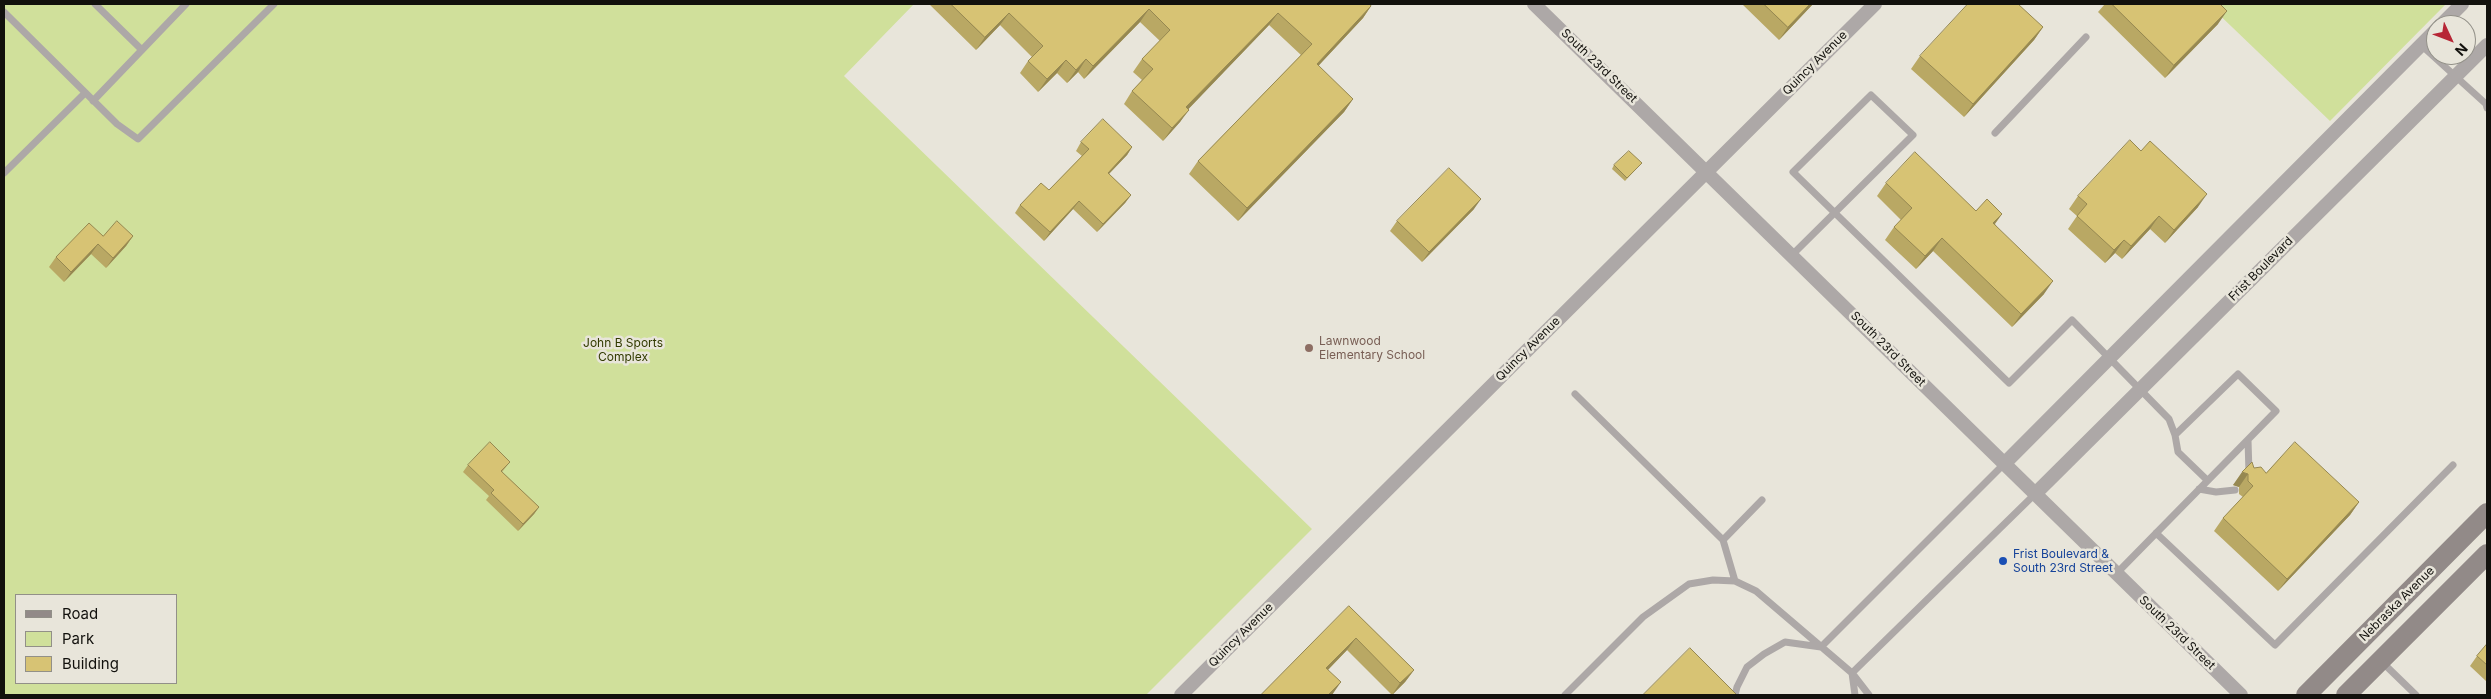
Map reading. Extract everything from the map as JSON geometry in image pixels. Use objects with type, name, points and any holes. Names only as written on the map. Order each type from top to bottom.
[{"type":"street","name":"South 23rd Street","points":[[1534,4],[2241,695]]},
{"type":"street","name":"Quincy Avenue","points":[[1181,695],[1875,4]]},
{"type":"street","points":[[2451,15],[2462,4]]},
{"type":"street","points":[[2004,464],[2426,40]]},
{"type":"street","name":"Frist Boulevard","points":[[2035,494],[2487,45]]},
{"type":"street","name":"Nebraska Avenue","points":[[2306,695],[2487,513]]},
{"type":"street","points":[[2346,695],[2487,554]]},
{"type":"lane","points":[[95,4],[142,50]]},
{"type":"lane","points":[[94,101],[185,4]]},
{"type":"lane","points":[[4,12],[117,124],[138,139],[274,4]]},
{"type":"lane","points":[[1994,133],[2086,37]]},
{"type":"lane","points":[[2421,45],[2487,106]]},
{"type":"lane","points":[[4,172],[85,92]]},
{"type":"lane","points":[[1792,255],[1835,213],[1913,135],[1871,95],[1793,172],[1835,213],[2009,383],[2072,320],[2169,419],[2175,435],[2178,452],[2208,480]]},
{"type":"lane","points":[[2116,574],[2276,411],[2238,374],[2175,435]]},
{"type":"lane","points":[[1575,394],[1723,540],[1735,581]]},
{"type":"lane","points":[[2248,440],[2248,476]]},
{"type":"lane","points":[[1821,647],[2004,464]]},
{"type":"lane","points":[[2156,533],[2275,645],[2452,466]]},
{"type":"lane","points":[[2199,489],[2216,492],[2235,490]]},
{"type":"lane","points":[[1852,673],[2035,494]]},
{"type":"lane","points":[[1723,540],[1762,500]]},
{"type":"lane","points":[[1565,695],[1643,617],[1689,584],[1713,580],[1735,581],[1756,591],[1852,673],[1869,695]]},
{"type":"lane","points":[[1735,695],[1747,666],[1785,642],[1821,647]]},
{"type":"lane","points":[[2381,661],[2416,695]]},
{"type":"lane","points":[[1852,673],[1855,695]]},
{"type":"green space","name":"John B Sports Complex","points":[[4,4],[914,4],[844,76],[1312,529],[1146,695],[4,695]]},
{"type":"green space","points":[[2208,4],[2446,4],[2435,15],[2426,15],[2426,24],[2330,121]]},
{"type":"building","points":[[951,4],[1370,4],[1371,6],[1317,64],[1353,99],[1247,208],[1198,161],[1312,44],[1278,13],[1186,107],[1189,110],[1172,128],[1132,91],[1153,69],[1142,59],[1170,30],[1149,9],[1093,66],[1086,59],[1076,70],[1066,60],[1047,79],[1028,61],[1043,46],[1009,13],[985,37]]},
{"type":"building","points":[[1764,4],[1810,4],[1788,27]]},
{"type":"building","points":[[1968,4],[2018,4],[2043,27],[1973,104],[1920,56]]},
{"type":"building","points":[[2112,4],[2220,4],[2227,11],[2174,65]]},
{"type":"building","points":[[1103,119],[1132,147],[1108,173],[1131,195],[1103,224],[1079,201],[1050,232],[1020,205],[1041,183],[1049,190],[1089,149],[1081,142]]},
{"type":"building","points":[[2130,140],[2141,151],[2150,141],[2207,194],[2174,230],[2159,216],[2131,246],[2124,240],[2114,250],[2077,216],[2087,204],[2078,196]]},
{"type":"building","points":[[1629,151],[1642,163],[1627,178],[1614,165]]},
{"type":"building","points":[[1915,152],[1976,211],[1987,199],[2002,214],[1993,223],[2053,281],[2021,314],[1942,238],[1925,256],[1894,227],[1912,208],[1886,183]]},
{"type":"building","points":[[1449,168],[1481,199],[1429,252],[1397,221]]},
{"type":"building","points":[[117,221],[133,236],[113,258],[98,244],[71,272],[56,257],[89,223],[103,236]]},
{"type":"building","points":[[490,442],[510,462],[501,471],[539,507],[523,524],[491,493],[494,490],[468,465]]},
{"type":"building","points":[[2295,442],[2359,502],[2287,579],[2223,518],[2253,486],[2248,481],[2248,474],[2242,472],[2252,462],[2254,468],[2261,467],[2266,473]]},
{"type":"building","points":[[1349,606],[1414,670],[1400,683],[1356,638],[1326,668],[1341,682],[1328,695],[1261,695]]},
{"type":"building","points":[[2487,644],[2487,665],[2477,656]]},
{"type":"building","points":[[1690,648],[1737,695],[1643,695]]},
{"type":"place","name":"Lawnwood Elementary School","points":[[1309,348]]},
{"type":"place","name":"Frist Boulevard & South 23rd Street","points":[[2003,561]]}]
